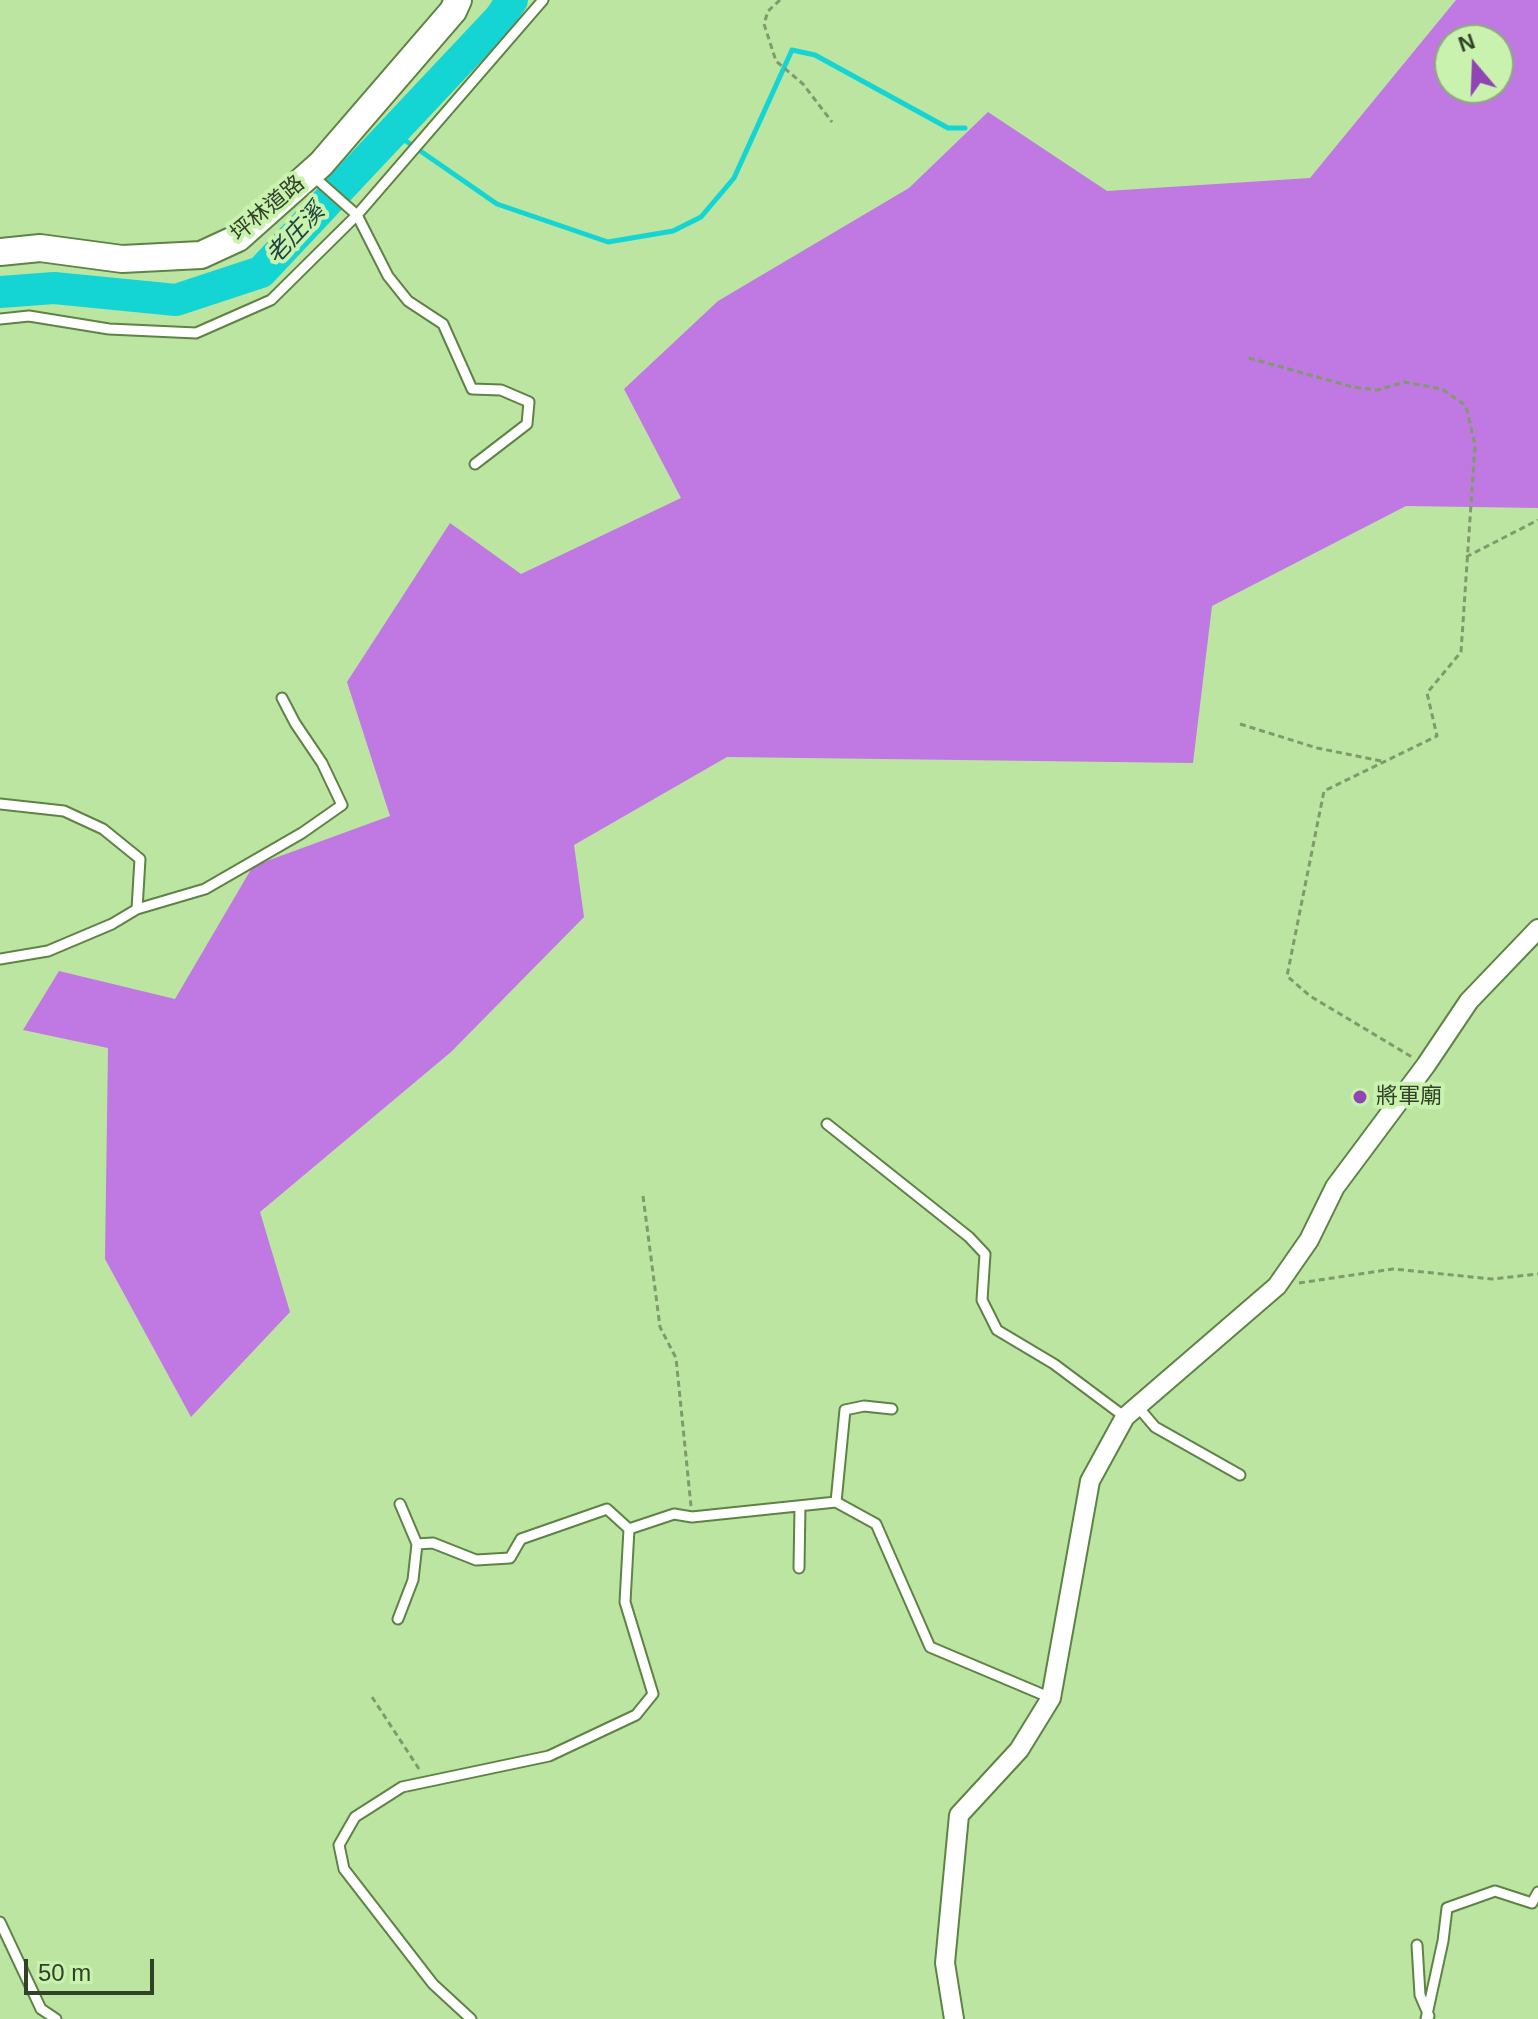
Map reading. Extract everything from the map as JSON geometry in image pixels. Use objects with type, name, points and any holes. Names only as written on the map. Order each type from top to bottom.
[{"type":"street","name":"坪林道路","points":[[0,252],[40,248],[122,259],[201,255],[238,238],[310,174],[453,11],[458,0]]},
{"type":"street","points":[[954,2019],[945,1963],[959,1815],[1019,1750],[1051,1698],[1090,1481],[1132,1412],[1277,1286],[1309,1240],[1335,1187],[1426,1065],[1469,1001],[1538,929]]},
{"type":"lane","points":[[0,319],[29,316],[109,329],[196,333],[271,300],[357,215],[543,0]]},
{"type":"lane","points":[[310,174],[357,215],[388,276],[408,301],[443,324],[472,389],[501,390],[529,402],[527,424],[475,464]]},
{"type":"lane","points":[[0,959],[48,951],[112,924],[137,909],[205,889],[302,833],[342,805],[322,763],[282,698]]},
{"type":"lane","points":[[0,804],[64,811],[103,829],[140,859],[137,909]]},
{"type":"lane","points":[[827,1124],[969,1237],[985,1254],[982,1300],[997,1330],[1240,1475]]},
{"type":"lane","points":[[836,1502],[845,1410],[864,1406],[892,1409]]},
{"type":"lane","points":[[629,1529],[674,1514],[692,1517],[836,1502],[876,1524],[930,1647],[1051,1698]]},
{"type":"lane","points":[[398,1619],[413,1580],[417,1544],[400,1504]]},
{"type":"lane","points":[[799,1568],[800,1506]]},
{"type":"lane","points":[[417,1544],[433,1543],[476,1560],[510,1558],[521,1539],[607,1509],[629,1529]]},
{"type":"lane","points":[[471,2019],[433,1984],[344,1869],[339,1845],[355,1817],[402,1787],[549,1756],[636,1715],[653,1694],[625,1602],[629,1529]]},
{"type":"lane","points":[[1427,2017],[1447,1908],[1495,1891],[1532,1903],[1538,1892]]},
{"type":"lane","points":[[0,1922],[41,2009],[56,2019]]},
{"type":"lane","points":[[1417,1945],[1420,1995],[1427,2017]]},
{"type":"path","points":[[780,0],[768,11],[764,24],[776,61],[803,84],[832,122]]},
{"type":"path","points":[[1249,358],[1353,387],[1378,390],[1404,382],[1442,389],[1466,406],[1475,445],[1461,652],[1427,693],[1437,736],[1324,791],[1287,976],[1310,996],[1426,1065]]},
{"type":"path","points":[[1466,557],[1538,520]]},
{"type":"path","points":[[1240,724],[1317,748],[1381,761]]},
{"type":"path","points":[[643,1196],[660,1327],[676,1358],[692,1517]]},
{"type":"path","points":[[1277,1286],[1393,1269],[1492,1279],[1538,1274]]},
{"type":"path","points":[[372,1697],[428,1781]]},
{"type":"shaded area","points":[[1456,0],[1538,0],[1538,508],[1406,506],[1212,606],[1193,763],[727,757],[574,845],[584,917],[451,1052],[260,1212],[290,1312],[191,1417],[105,1259],[108,1048],[23,1030],[59,971],[175,999],[253,866],[390,816],[347,682],[450,523],[521,574],[681,498],[624,389],[718,301],[909,188],[988,112],[1107,191],[1310,178],[1434,27],[1434,104],[1514,104],[1514,24],[1436,24]]},
{"type":"waterway","name":"老庄溪","points":[[0,292],[54,288],[176,300],[261,272],[500,18],[512,0]]},
{"type":"waterway","points":[[393,132],[497,204],[608,242],[673,231],[701,217],[734,178],[792,50],[815,55],[948,128],[965,128]]},
{"type":"place","name":"將軍廟","points":[[1360,1097]]}]
